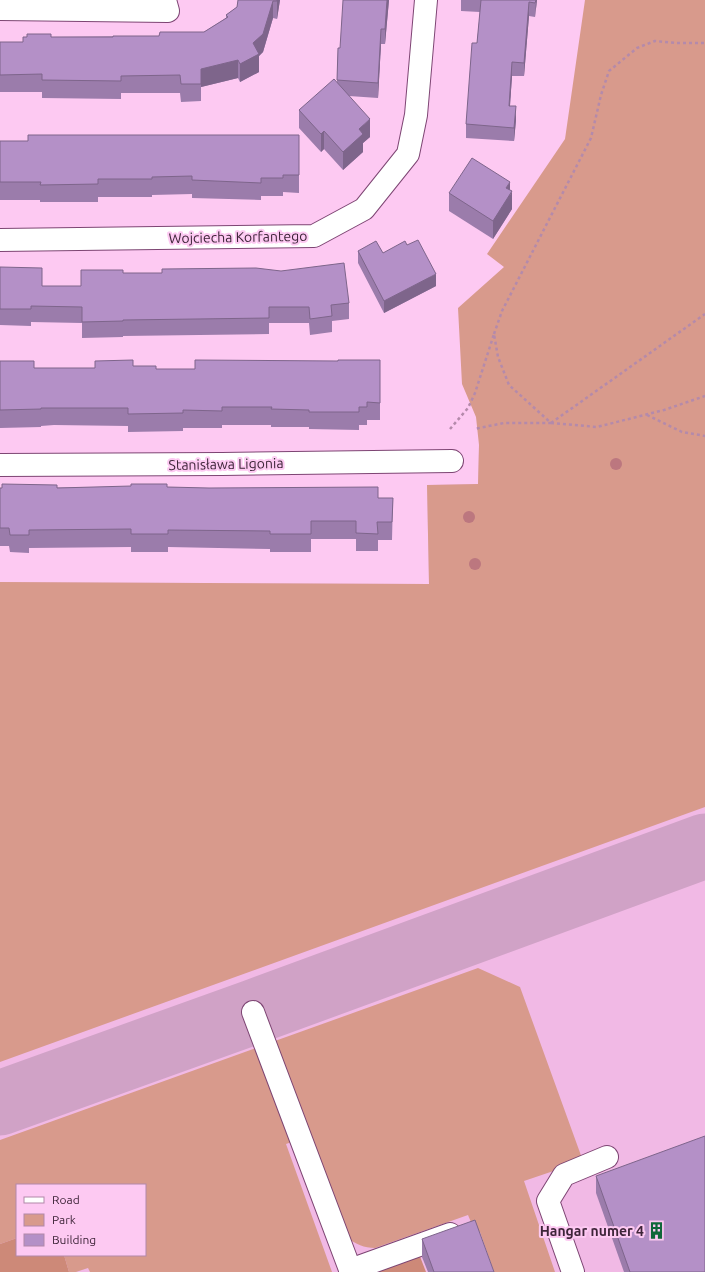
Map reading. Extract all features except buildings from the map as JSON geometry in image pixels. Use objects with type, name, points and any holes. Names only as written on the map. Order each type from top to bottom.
[{"type":"street","name":"Wojciecha Korfantego","points":[[0,240],[314,236],[364,209],[408,154],[416,115],[426,0]]},
{"type":"street","points":[[0,9],[167,5]]},
{"type":"street","name":"Stanisława Ligonia","points":[[0,465],[452,461]]},
{"type":"street","points":[[252,1012],[351,1271],[457,1231]]},
{"type":"street","points":[[573,1272],[548,1201],[564,1174],[607,1157]]},
{"type":"path","points":[[450,429],[468,408],[475,393],[502,311],[591,138],[601,95],[609,71],[636,48],[655,41],[705,43]]},
{"type":"path","points":[[551,423],[705,314]]},
{"type":"path","points":[[494,334],[498,357],[509,385],[551,423]]},
{"type":"path","points":[[474,429],[504,422],[551,423],[597,427],[664,410],[705,396]]},
{"type":"path","points":[[646,415],[682,432],[705,436]]},
{"type":"shaded area","points":[[479,445],[705,445],[705,1272],[0,1272],[0,582],[429,584],[427,485],[478,484]]},
{"type":"shaded area","points":[[16,1238],[16,1256],[64,1256],[69,1272],[0,1272],[0,1244]]},
{"type":"shaded area","points":[[419,1254],[426,1272],[370,1272]]},
{"type":"green space","points":[[585,0],[705,0],[705,807],[0,1062],[0,582],[429,584],[427,485],[478,484],[479,445],[476,417],[462,384],[458,308],[504,267],[487,254],[565,139]]},
{"type":"green space","points":[[478,968],[520,987],[583,1161],[524,1181],[555,1272],[494,1272],[480,1232],[473,1227],[468,1215],[375,1248],[354,1242],[347,1238],[309,1136],[286,1144],[332,1272],[90,1272],[88,1268],[76,1272],[69,1272],[64,1256],[146,1256],[146,1184],[16,1184],[16,1238],[0,1244],[0,1140]]},
{"type":"taxiway","points":[[0,1103],[705,846]]},
{"type":"place","name":"Hangar numer 4","points":[[657,1231]]}]
